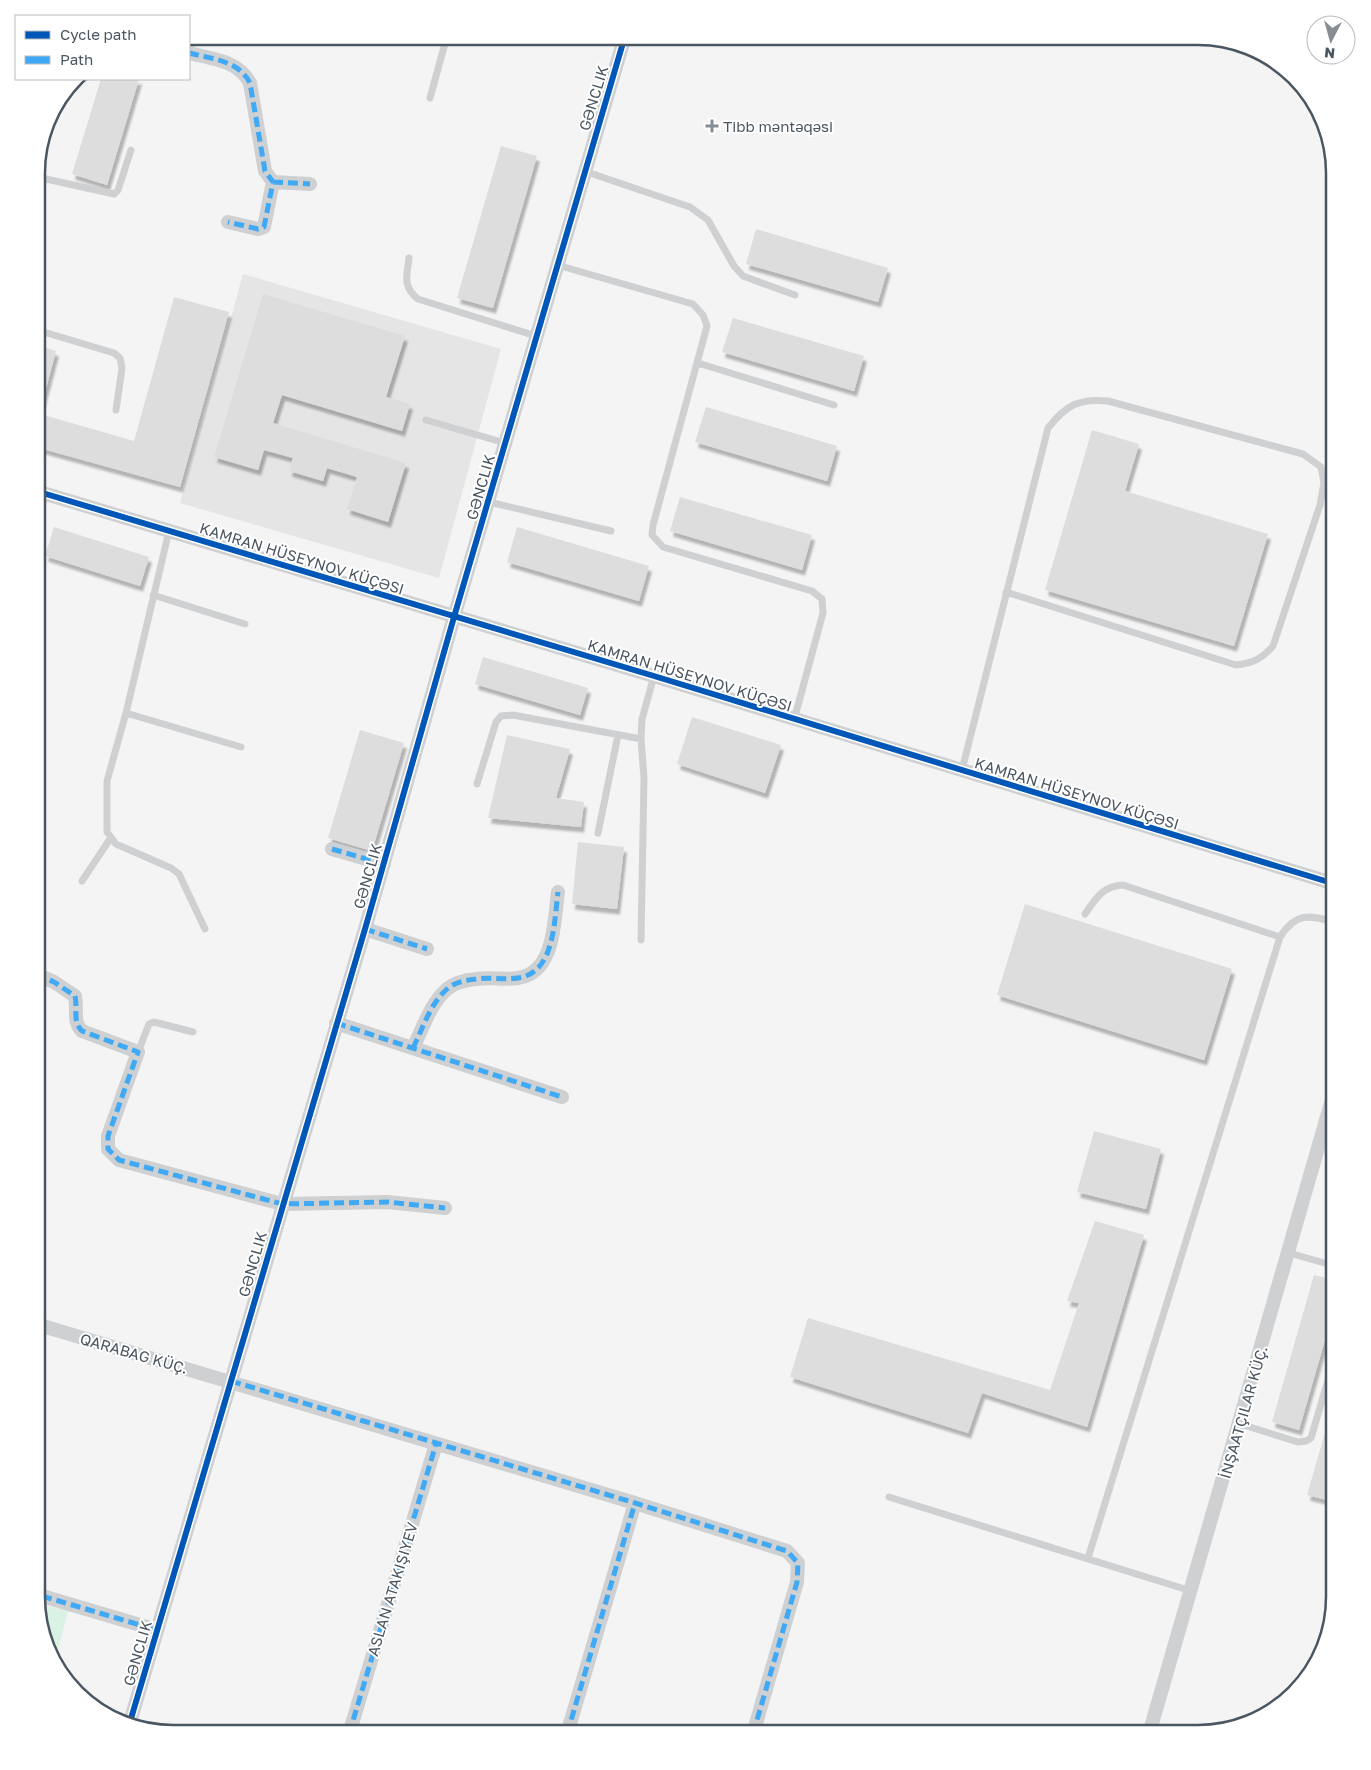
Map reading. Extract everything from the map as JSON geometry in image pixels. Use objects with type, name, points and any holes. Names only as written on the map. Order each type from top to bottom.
[{"type":"street","name":"GƏNCLIK","points":[[131,1718],[282,1204],[366,929],[454,617],[622,45]]},
{"type":"street","points":[[190,53],[235,65],[244,72],[250,82],[265,171],[273,182],[264,227],[258,229],[228,222]]},
{"type":"street","points":[[273,182],[310,184]]},
{"type":"street","name":"KAMRAN HÜSEYNOV KÜÇƏSI","points":[[45,494],[654,676],[1326,881]]},
{"type":"street","points":[[332,849],[384,864]]},
{"type":"street","points":[[414,1048],[434,1004],[448,987],[463,981],[484,978],[517,978],[530,975],[540,967],[546,956],[552,933],[558,892]]},
{"type":"street","points":[[366,929],[427,949]]},
{"type":"street","points":[[45,978],[75,996],[75,1018],[77,1026],[82,1031],[138,1052],[108,1136],[108,1149],[119,1160],[282,1204],[388,1202],[445,1208]]},
{"type":"street","points":[[336,1023],[562,1097]]},
{"type":"street","points":[[1152,1725],[1326,1121]]},
{"type":"street","name":"QARABAĞ KÜÇ.","points":[[45,1329],[231,1381],[787,1551],[798,1563],[797,1582],[756,1725]]},
{"type":"street","name":"ASLAN ATAKIŞIYEV","points":[[352,1725],[436,1444]]},
{"type":"street","points":[[570,1725],[635,1503]]},
{"type":"street","points":[[45,1597],[157,1630]]},
{"type":"lane","points":[[430,98],[445,45]]},
{"type":"lane","points":[[45,179],[114,194],[118,190],[131,150]]},
{"type":"lane","points":[[584,171],[690,207],[708,220],[734,266],[743,276],[795,295]]},
{"type":"lane","points":[[409,258],[406,284],[409,292],[418,299],[536,336]]},
{"type":"lane","points":[[557,265],[692,304],[703,315],[707,326],[653,525],[652,535],[663,547],[812,591],[822,599],[823,612],[794,720]]},
{"type":"lane","points":[[45,333],[114,353],[120,358],[122,368],[116,410]]},
{"type":"lane","points":[[698,363],[834,404]]},
{"type":"lane","points":[[962,771],[1006,592],[1048,428],[1062,410],[1092,400],[1108,402],[1303,454],[1321,467],[1324,483],[1320,505],[1273,646],[1263,657],[1250,664],[1236,665],[1006,592]]},
{"type":"lane","points":[[426,420],[505,444]]},
{"type":"lane","points":[[489,502],[611,531]]},
{"type":"lane","points":[[169,531],[107,786],[106,832],[110,839],[179,874],[205,928]]},
{"type":"lane","points":[[153,595],[246,624]]},
{"type":"lane","points":[[642,940],[644,778],[641,739],[642,719],[654,676]]},
{"type":"lane","points":[[126,712],[241,747]]},
{"type":"lane","points":[[477,784],[496,722],[501,716],[513,715],[641,739]]},
{"type":"lane","points":[[598,833],[618,735]]},
{"type":"lane","points":[[82,881],[110,839]]},
{"type":"lane","points":[[1085,914],[1099,894],[1112,885],[1123,885],[1280,937]]},
{"type":"lane","points":[[1088,1558],[1280,937],[1288,924],[1301,918],[1312,916],[1326,920]]},
{"type":"lane","points":[[138,1052],[149,1024],[154,1022],[193,1032]]},
{"type":"lane","points":[[1289,1253],[1326,1263]]},
{"type":"lane","points":[[1240,1424],[1298,1442],[1306,1441],[1311,1438],[1326,1387]]},
{"type":"lane","points":[[889,1497],[1191,1591]]},
{"type":"shaded area","points":[[243,274],[501,349],[439,578],[180,503]]},
{"type":"green space","points":[[46,1606],[68,1611],[58,1651],[49,1630]]},
{"type":"building","points":[[101,80],[139,80],[107,185],[72,174]]},
{"type":"building","points":[[501,146],[537,156],[493,308],[457,298]]},
{"type":"building","points":[[756,229],[888,268],[878,302],[746,264]]},
{"type":"building","points":[[263,294],[405,336],[386,397],[410,404],[402,431],[282,395],[273,423],[406,463],[388,522],[347,509],[357,477],[327,468],[323,481],[289,471],[293,458],[264,450],[258,470],[214,457]]},
{"type":"building","points":[[174,297],[229,312],[180,487],[45,450],[45,415],[134,441]]},
{"type":"building","points":[[733,318],[864,356],[854,391],[722,352]]},
{"type":"building","points":[[45,348],[56,351],[45,392]]},
{"type":"building","points":[[706,407],[837,446],[827,481],[695,442]]},
{"type":"building","points":[[1092,430],[1139,444],[1125,491],[1268,534],[1234,646],[1045,590]]},
{"type":"building","points":[[680,497],[812,535],[802,570],[670,531]]},
{"type":"building","points":[[54,527],[149,557],[140,586],[45,556]]},
{"type":"building","points":[[517,527],[649,566],[639,601],[507,562]]},
{"type":"building","points":[[483,657],[588,688],[580,715],[475,684]]},
{"type":"building","points":[[692,717],[781,745],[765,793],[677,764]]},
{"type":"building","points":[[360,730],[404,743],[372,851],[328,838]]},
{"type":"building","points":[[507,735],[570,749],[556,798],[584,802],[581,827],[488,818]]},
{"type":"building","points":[[578,842],[624,847],[617,909],[572,904]]},
{"type":"building","points":[[1025,904],[1232,969],[1204,1060],[997,995]]},
{"type":"building","points":[[1094,1131],[1161,1149],[1146,1209],[1077,1192]]},
{"type":"building","points":[[1095,1221],[1144,1235],[1087,1427],[982,1393],[968,1433],[790,1377],[808,1318],[1050,1390],[1079,1303],[1067,1301]]},
{"type":"building","points":[[1314,1275],[1326,1278],[1326,1336],[1299,1430],[1272,1422]]},
{"type":"building","points":[[1326,1429],[1326,1500],[1307,1495]]},
{"type":"marked path","points":[[190,53],[224,62],[239,69],[245,75],[250,83],[265,171],[273,182],[264,227],[258,229],[228,222]]},
{"type":"marked path","points":[[273,182],[310,184]]},
{"type":"marked path","points":[[332,849],[384,864]]},
{"type":"marked path","points":[[413,1048],[431,1009],[441,995],[450,987],[472,979],[518,978],[530,974],[539,967],[546,956],[550,944],[558,892]]},
{"type":"marked path","points":[[365,929],[427,949]]},
{"type":"marked path","points":[[45,978],[75,996],[76,1019],[82,1031],[138,1052],[108,1136],[108,1149],[119,1160],[282,1204],[388,1202],[445,1208]]},
{"type":"marked path","points":[[336,1023],[562,1097]]},
{"type":"marked path","points":[[231,1381],[787,1551],[798,1563],[797,1582],[756,1725]]},
{"type":"marked path","points":[[352,1725],[436,1444]]},
{"type":"marked path","points":[[570,1725],[635,1503]]},
{"type":"marked path","points":[[45,1597],[157,1630]]},
{"type":"cycle path","points":[[131,1718],[365,929],[454,617],[622,45]]},
{"type":"cycle path","points":[[45,494],[654,676],[1326,881]]},
{"type":"place","name":"Tibb məntəqəsi","points":[[712,126]]}]
